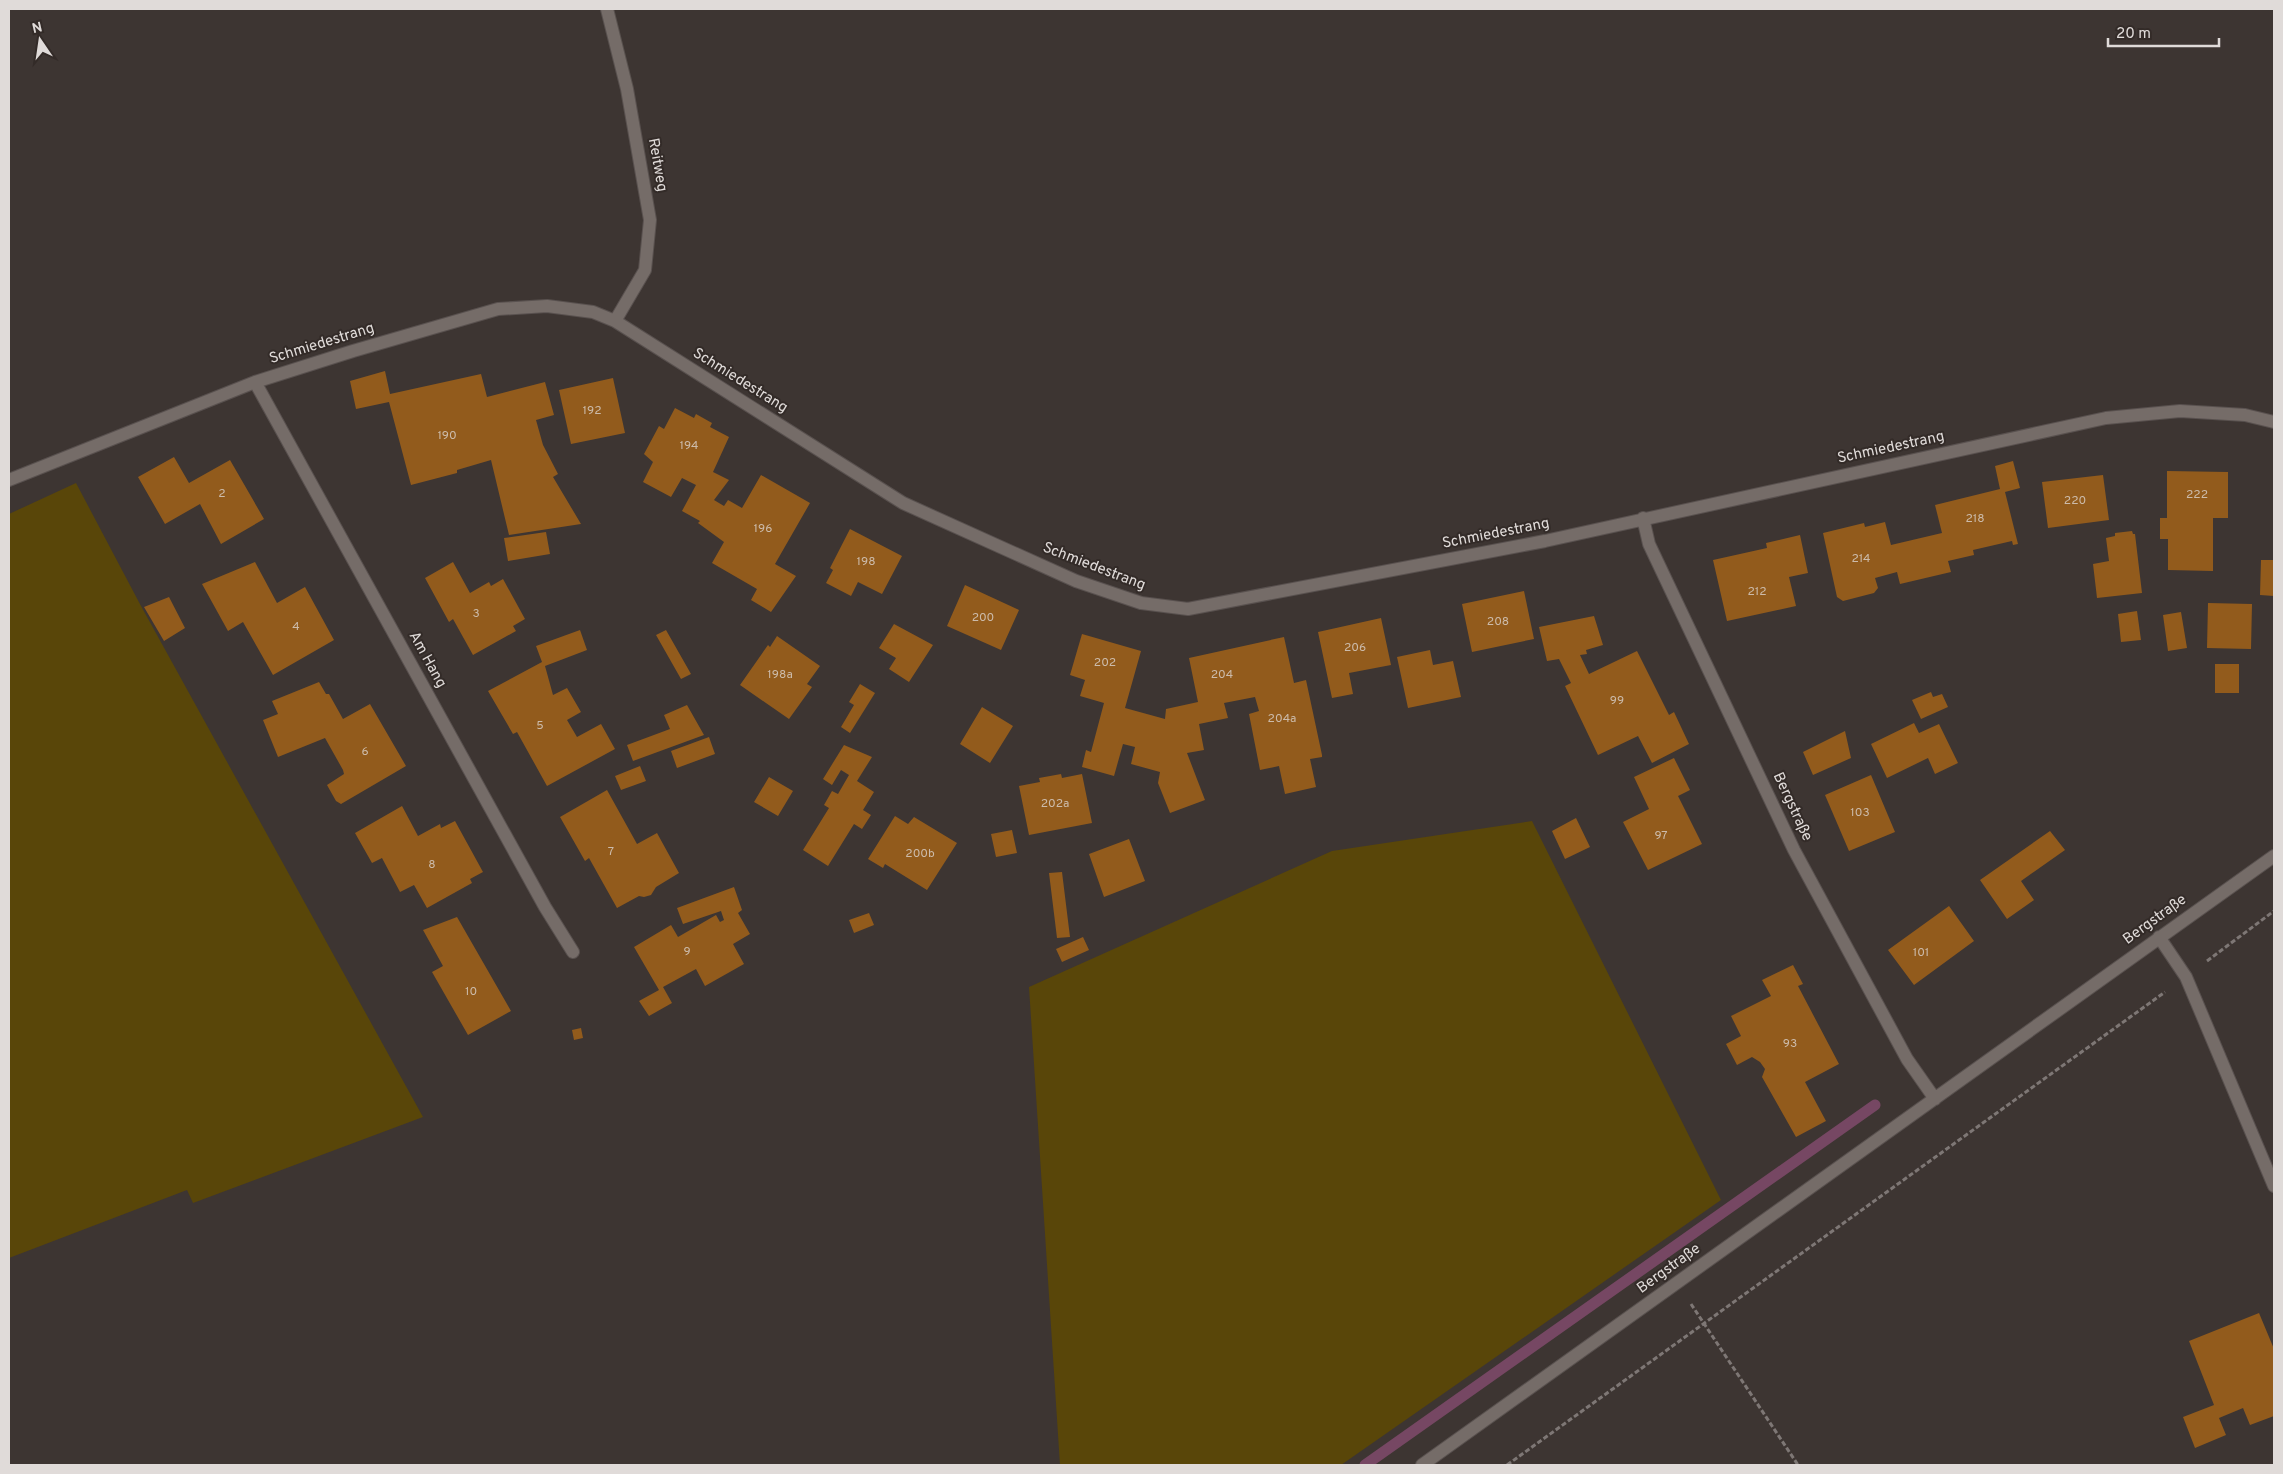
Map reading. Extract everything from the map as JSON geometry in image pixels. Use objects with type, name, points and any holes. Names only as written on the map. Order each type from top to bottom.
[{"type":"street","name":"Reitweg","points":[[607,9],[627,89],[650,220],[644,270],[615,321]]},
{"type":"street","name":"Schmiedestrang","points":[[9,480],[255,382],[353,350],[498,309],[547,306],[593,312],[615,321],[903,503],[1076,581],[1141,603],[1188,608],[1545,541],[2106,418],[2180,411],[2245,415],[2274,422]]},
{"type":"street","name":"Am Hang","points":[[255,382],[545,907],[573,952]]},
{"type":"street","name":"Bergstraße","points":[[1643,518],[1650,544],[1794,850],[1907,1059],[1934,1099]]},
{"type":"street","name":"Bergstraße","points":[[1422,1465],[2274,856]]},
{"type":"street","points":[[2159,937],[2186,977],[2274,1186]]},
{"type":"path","points":[[1507,1465],[2186,977],[2274,911]]},
{"type":"path","points":[[1678,1282],[1704,1325],[1798,1465]]},
{"type":"shaded area","points":[[76,483],[141,606],[423,1117],[193,1203],[187,1190],[9,1258],[9,514]]},
{"type":"shaded area","points":[[1532,821],[1721,1200],[1341,1465],[1060,1465],[1029,987],[1332,851]]},
{"type":"building","points":[[385,371],[390,394],[481,374],[487,397],[545,382],[554,415],[536,420],[543,445],[558,474],[553,477],[581,524],[509,535],[491,460],[457,470],[457,473],[411,485],[389,402],[356,409],[350,381]]},
{"type":"building","points":[[613,378],[625,433],[571,444],[559,390]]},
{"type":"building","points":[[675,408],[694,418],[696,414],[712,423],[710,427],[729,437],[713,472],[729,480],[714,500],[724,506],[728,500],[742,508],[761,475],[810,503],[775,564],[796,576],[771,612],[751,600],[757,589],[712,563],[724,542],[698,523],[700,521],[682,511],[696,485],[682,478],[671,497],[643,482],[653,462],[644,454],[659,426],[664,429]]},
{"type":"building","points":[[174,457],[189,483],[230,460],[264,519],[221,544],[200,504],[165,524],[138,477]]},
{"type":"building","points":[[2013,461],[2020,488],[2005,492],[2018,544],[2013,545],[2012,541],[1973,550],[1974,555],[1948,561],[1951,572],[1900,584],[1897,572],[1875,578],[1878,588],[1874,593],[1843,601],[1837,597],[1823,533],[1864,523],[1865,527],[1885,522],[1891,545],[1942,533],[1935,505],[2000,489],[1995,466]]},
{"type":"building","points":[[2167,471],[2228,472],[2228,518],[2213,518],[2213,571],[2168,570],[2168,539],[2160,539],[2160,518],[2167,518]]},
{"type":"building","points":[[2103,475],[2109,520],[2048,528],[2042,482]]},
{"type":"building","points":[[850,529],[902,556],[882,594],[858,582],[851,596],[826,583],[833,570],[830,568]]},
{"type":"building","points":[[2132,531],[2135,534],[2142,593],[2097,598],[2093,564],[2109,561],[2106,538],[2115,536],[2115,533]]},
{"type":"building","points":[[546,532],[550,554],[508,561],[504,538]]},
{"type":"building","points":[[1800,535],[1808,573],[1789,577],[1796,606],[1727,621],[1713,560],[1767,548],[1766,543]]},
{"type":"building","points":[[2261,560],[2274,560],[2274,596],[2260,595]]},
{"type":"building","points":[[255,562],[277,603],[305,587],[334,640],[273,675],[243,622],[228,631],[202,584]]},
{"type":"building","points":[[453,562],[470,593],[489,582],[491,586],[503,579],[525,619],[513,626],[516,631],[473,655],[453,619],[449,622],[425,578]]},
{"type":"building","points":[[965,585],[1019,610],[1001,650],[947,626]]},
{"type":"building","points":[[1524,591],[1534,639],[1472,652],[1462,604]]},
{"type":"building","points":[[169,597],[185,628],[164,641],[144,607]]},
{"type":"building","points":[[2208,603],[2252,604],[2251,649],[2207,648]]},
{"type":"building","points":[[2137,611],[2141,640],[2121,642],[2118,614]]},
{"type":"building","points":[[2181,612],[2187,648],[2168,651],[2163,615]]},
{"type":"building","points":[[1594,616],[1603,645],[1586,650],[1587,654],[1580,655],[1589,674],[1637,651],[1669,715],[1674,712],[1689,744],[1652,763],[1638,736],[1598,755],[1565,686],[1571,683],[1559,659],[1547,661],[1539,627]]},
{"type":"building","points":[[1381,618],[1391,665],[1349,673],[1353,694],[1332,698],[1318,632]]},
{"type":"building","points":[[894,624],[933,645],[909,682],[889,669],[896,658],[879,648]]},
{"type":"building","points":[[580,630],[587,650],[545,666],[553,695],[567,688],[581,712],[567,720],[577,737],[601,724],[615,749],[547,786],[517,732],[513,734],[488,691],[542,662],[536,646]]},
{"type":"building","points":[[666,630],[691,674],[681,679],[656,635]]},
{"type":"building","points":[[1082,634],[1141,651],[1125,708],[1165,719],[1166,709],[1198,702],[1189,658],[1284,637],[1294,683],[1306,680],[1322,755],[1322,757],[1310,759],[1316,787],[1285,794],[1279,766],[1260,770],[1249,714],[1259,711],[1255,697],[1224,703],[1228,718],[1199,724],[1204,750],[1187,753],[1205,800],[1170,813],[1158,783],[1160,772],[1131,764],[1135,747],[1123,744],[1114,776],[1082,767],[1086,750],[1091,752],[1104,703],[1080,696],[1085,680],[1070,675]]},
{"type":"building","points":[[777,636],[820,666],[807,684],[812,687],[789,719],[740,685],[768,645],[770,647]]},
{"type":"building","points":[[1430,650],[1433,665],[1453,661],[1461,697],[1408,708],[1397,657]]},
{"type":"building","points":[[2215,664],[2239,664],[2239,693],[2215,693]]},
{"type":"building","points":[[319,682],[326,694],[329,694],[343,719],[370,704],[406,766],[341,804],[336,801],[327,785],[344,774],[325,738],[278,757],[263,720],[278,714],[272,701]]},
{"type":"building","points":[[860,684],[875,693],[850,733],[841,727],[854,705],[849,702]]},
{"type":"building","points":[[1931,692],[1933,697],[1942,694],[1948,707],[1921,719],[1912,700]]},
{"type":"building","points":[[687,705],[704,735],[633,761],[627,745],[670,729],[664,715]]},
{"type":"building","points":[[982,707],[1013,726],[990,763],[960,744]]},
{"type":"building","points":[[1914,723],[1919,733],[1939,724],[1958,763],[1935,774],[1928,758],[1887,778],[1871,744]]},
{"type":"building","points":[[1845,731],[1851,758],[1813,775],[1803,752]]},
{"type":"building","points":[[709,737],[715,754],[677,768],[671,751]]},
{"type":"building","points":[[844,745],[872,757],[857,781],[874,792],[863,810],[871,815],[862,829],[854,824],[828,866],[803,850],[829,808],[824,805],[832,791],[838,794],[849,775],[841,770],[832,785],[823,779]]},
{"type":"building","points":[[1674,758],[1690,790],[1678,796],[1702,844],[1648,870],[1623,822],[1649,809],[1634,777]]},
{"type":"building","points":[[640,766],[646,781],[621,790],[615,776]]},
{"type":"building","points":[[1061,774],[1062,778],[1082,774],[1092,823],[1029,835],[1019,786],[1040,782],[1039,778]]},
{"type":"building","points":[[1871,775],[1895,832],[1849,851],[1825,795]]},
{"type":"building","points":[[769,777],[793,791],[778,816],[754,802]]},
{"type":"building","points":[[607,790],[637,844],[657,833],[679,873],[656,887],[651,895],[639,896],[617,908],[589,858],[585,861],[560,817]]},
{"type":"building","points":[[402,806],[418,836],[440,824],[441,828],[455,821],[483,872],[470,879],[472,883],[427,908],[414,885],[400,892],[382,858],[372,863],[355,833]]},
{"type":"building","points":[[895,816],[908,824],[914,817],[957,843],[927,890],[885,864],[883,868],[868,859]]},
{"type":"building","points":[[1576,818],[1590,847],[1565,859],[1552,831]]},
{"type":"building","points":[[1012,830],[1017,853],[996,857],[991,834]]},
{"type":"building","points":[[2050,831],[2065,850],[2021,881],[2034,900],[2007,919],[1980,880]]},
{"type":"building","points":[[1129,839],[1145,881],[1104,897],[1089,854]]},
{"type":"building","points":[[1062,872],[1070,937],[1057,938],[1049,873]]},
{"type":"building","points":[[734,887],[742,910],[738,913],[750,934],[733,944],[744,964],[705,986],[696,969],[663,987],[672,1003],[649,1016],[639,1001],[659,990],[634,947],[671,925],[678,937],[716,915],[720,922],[724,920],[721,911],[683,924],[677,908]]},
{"type":"building","points":[[1949,906],[1974,941],[1914,985],[1888,950]]},
{"type":"building","points":[[869,913],[874,925],[854,933],[849,920]]},
{"type":"building","points":[[457,917],[511,1011],[468,1035],[432,972],[443,966],[423,930]]},
{"type":"building","points":[[1083,937],[1089,950],[1062,962],[1056,949]]},
{"type":"building","points":[[1793,965],[1803,984],[1798,986],[1839,1064],[1805,1082],[1826,1121],[1796,1137],[1762,1077],[1765,1069],[1760,1062],[1752,1057],[1737,1065],[1726,1044],[1741,1036],[1731,1016],[1771,996],[1762,980]]},
{"type":"building","points":[[581,1028],[583,1038],[574,1040],[572,1030]]},
{"type":"building","points":[[2259,1313],[2274,1349],[2274,1416],[2250,1425],[2243,1408],[2219,1418],[2226,1435],[2195,1448],[2183,1417],[2214,1405],[2189,1341]]},
{"type":"waterway","points":[[1365,1465],[1875,1105]]}]
